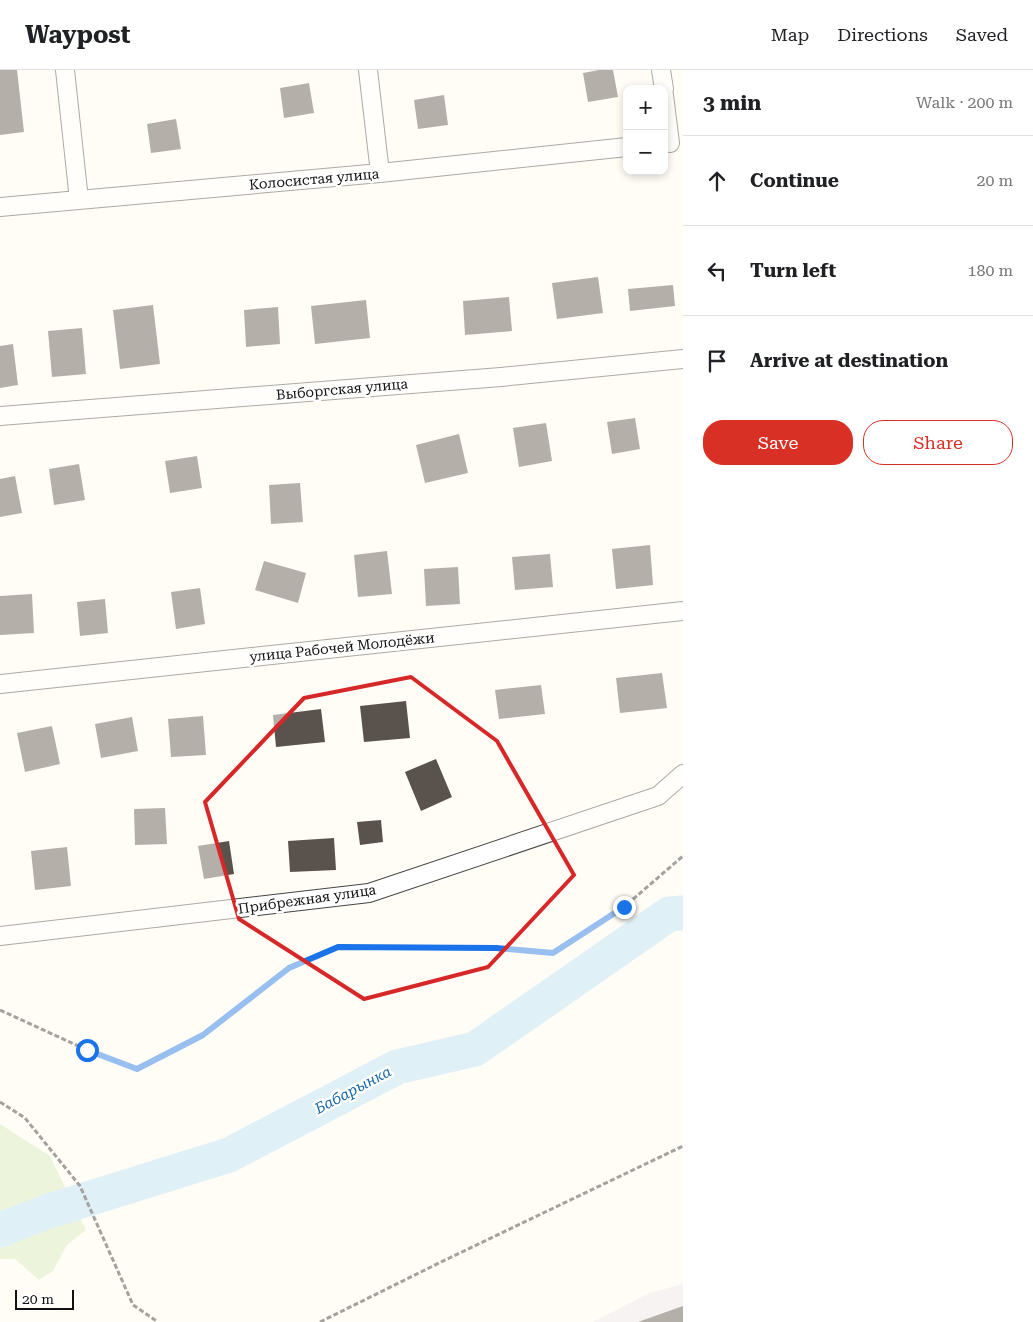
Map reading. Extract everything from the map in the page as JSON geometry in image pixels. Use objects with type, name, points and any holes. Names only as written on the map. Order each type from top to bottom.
[{"type":"street","points":[[65,70],[79,200]]},
{"type":"street","points":[[368,70],[380,172]]},
{"type":"street","points":[[661,70],[663,85]]},
{"type":"street","points":[[668,119],[672,143]]},
{"type":"street","name":"Колосистая улица","points":[[0,207],[623,147]]},
{"type":"street","name":"Выборгская улица","points":[[0,416],[501,376],[683,359]]},
{"type":"street","name":"улица Рабочей Молодёжи","points":[[0,684],[683,611]]},
{"type":"street","name":"Прибрежная улица","points":[[0,936],[369,893],[658,796],[683,774]]},
{"type":"path","points":[[0,1010],[87,1050],[137,1069],[203,1035],[289,968],[338,947],[496,948],[553,953],[624,907],[683,856]]},
{"type":"path","points":[[0,1102],[25,1118],[80,1186],[133,1305],[158,1322]]},
{"type":"path","points":[[320,1322],[683,1146]]},
{"type":"highlighted area","points":[[411,677],[497,741],[574,875],[488,967],[364,999],[239,919],[205,802],[304,698]]},
{"type":"shaded area","points":[[683,1284],[683,1322],[593,1322],[649,1293]]},
{"type":"green space","points":[[0,1124],[50,1156],[86,1230],[67,1245],[53,1271],[39,1280],[15,1259],[0,1259]]},
{"type":"building","points":[[0,70],[17,70],[24,132],[0,135]]},
{"type":"building","points":[[613,70],[618,97],[588,102],[583,73]]},
{"type":"building","points":[[309,83],[314,113],[284,118],[280,88]]},
{"type":"building","points":[[444,95],[448,125],[418,129],[414,100]]},
{"type":"building","points":[[176,119],[181,149],[151,153],[147,124]]},
{"type":"building","points":[[598,277],[603,313],[557,319],[552,283]]},
{"type":"building","points":[[673,285],[675,306],[630,311],[628,289]]},
{"type":"building","points":[[509,297],[512,331],[465,335],[463,301]]},
{"type":"building","points":[[366,300],[370,338],[315,344],[311,306]]},
{"type":"building","points":[[153,305],[160,364],[120,369],[113,310]]},
{"type":"building","points":[[278,307],[280,344],[246,347],[244,310]]},
{"type":"building","points":[[82,328],[86,374],[52,377],[48,331]]},
{"type":"building","points":[[13,344],[18,385],[0,388],[0,346]]},
{"type":"building","points":[[635,418],[640,449],[612,454],[607,422]]},
{"type":"building","points":[[546,423],[552,461],[519,467],[513,428]]},
{"type":"building","points":[[459,434],[468,473],[425,483],[416,445]]},
{"type":"building","points":[[197,456],[202,488],[170,493],[165,461]]},
{"type":"building","points":[[79,464],[85,500],[54,505],[49,469]]},
{"type":"building","points":[[15,476],[22,513],[0,517],[0,479]]},
{"type":"building","points":[[300,483],[303,522],[271,524],[269,485]]},
{"type":"building","points":[[650,545],[653,585],[616,589],[612,549]]},
{"type":"building","points":[[387,551],[392,594],[358,597],[354,555]]},
{"type":"building","points":[[550,554],[553,587],[515,590],[512,557]]},
{"type":"building","points":[[264,561],[306,573],[298,603],[255,590]]},
{"type":"building","points":[[458,567],[460,604],[426,606],[424,569]]},
{"type":"building","points":[[200,588],[205,624],[176,629],[171,592]]},
{"type":"building","points":[[32,594],[34,633],[0,635],[0,596]]},
{"type":"building","points":[[105,599],[108,633],[80,636],[77,602]]},
{"type":"building","points":[[662,673],[667,708],[620,713],[616,678]]},
{"type":"building","points":[[541,685],[545,714],[499,719],[495,690]]},
{"type":"building","points":[[406,701],[410,738],[364,742],[360,706]]},
{"type":"building","points":[[321,709],[325,742],[276,747],[273,715]]},
{"type":"building","points":[[203,716],[206,755],[171,757],[168,719]]},
{"type":"building","points":[[132,717],[138,751],[101,758],[95,724]]},
{"type":"building","points":[[52,726],[60,764],[25,772],[17,733]]},
{"type":"building","points":[[436,759],[452,797],[421,811],[405,772]]},
{"type":"building","points":[[165,808],[167,844],[135,845],[134,809]]},
{"type":"building","points":[[381,820],[383,842],[360,845],[357,822]]},
{"type":"building","points":[[334,838],[336,870],[290,872],[288,841]]},
{"type":"building","points":[[229,841],[234,874],[204,879],[198,846]]},
{"type":"building","points":[[67,847],[71,886],[35,890],[31,851]]},
{"type":"building","points":[[683,1306],[683,1322],[638,1322]]},
{"type":"waterway","name":"Бабарынка","points":[[0,1230],[49,1211],[229,1155],[397,1067],[475,1049],[669,914],[683,913]]},
{"type":"route","points":[[87,1050],[137,1069],[203,1035],[289,968],[338,947],[496,948],[553,953],[624,907]]}]
